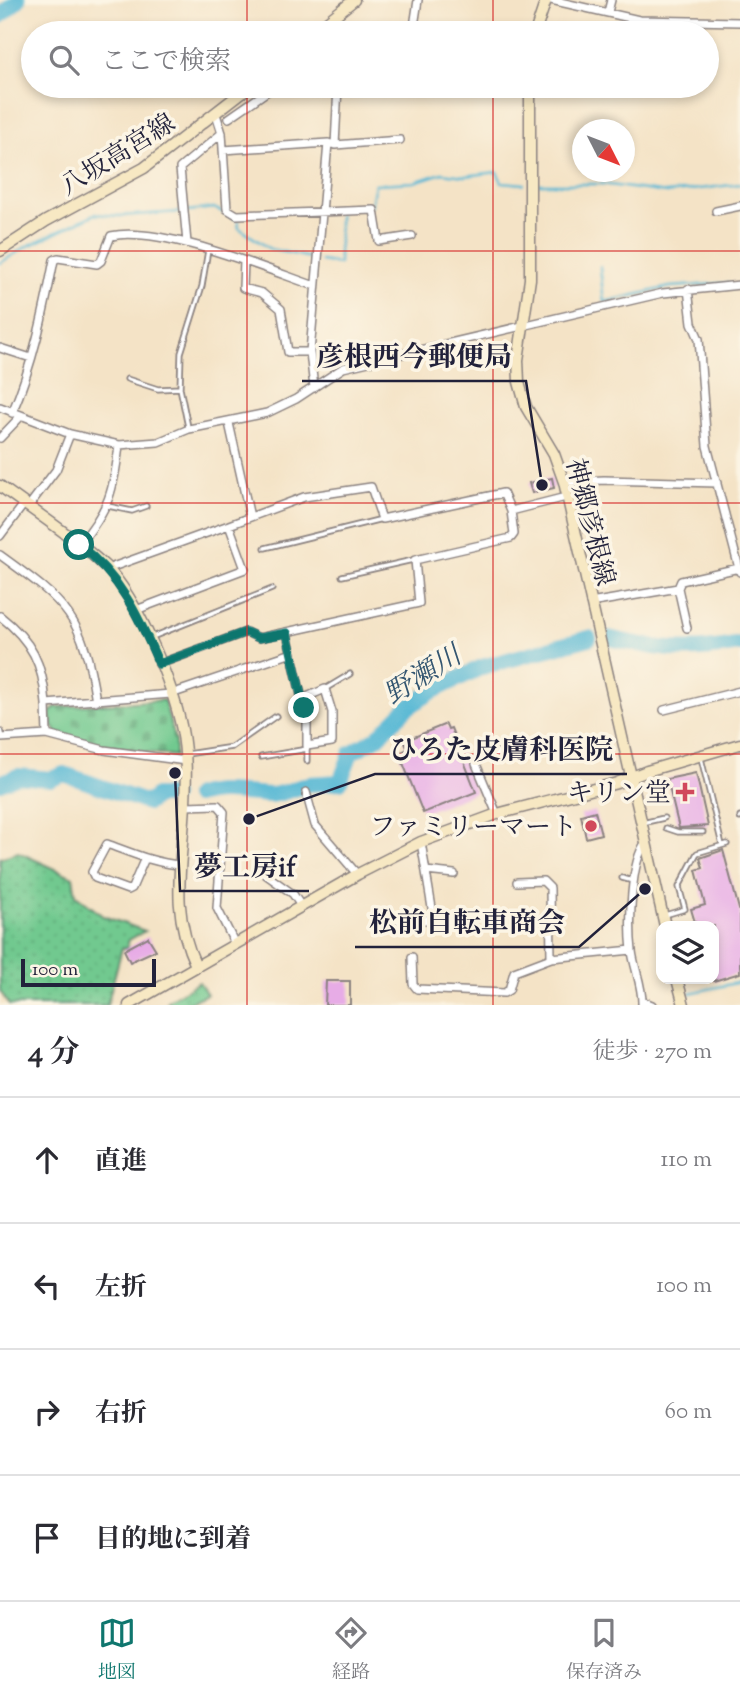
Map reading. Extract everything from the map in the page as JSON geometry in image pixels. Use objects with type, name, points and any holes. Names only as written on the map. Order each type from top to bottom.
[{"type":"main road","points":[[328,21],[354,0]]},
{"type":"main road","points":[[540,21],[549,0]]},
{"type":"main road","name":"八坂高宮線","points":[[0,251],[47,221],[144,168],[235,98]]},
{"type":"main road","name":"神郷彦根線","points":[[530,98],[530,279],[522,328],[519,382],[526,407],[554,454],[564,482],[632,777],[638,820],[646,842],[664,921]]},
{"type":"main road","points":[[0,486],[107,569],[136,610],[149,639],[182,728],[186,758],[185,806],[178,905],[182,941],[196,966]]},
{"type":"main road","points":[[128,1002],[357,874],[421,842],[497,814],[604,790],[632,777],[740,744]]},
{"type":"main road","points":[[678,984],[684,1005]]},
{"type":"street","points":[[415,21],[418,0]]},
{"type":"street","points":[[549,0],[639,20],[690,21]]},
{"type":"street","points":[[608,12],[611,0]]},
{"type":"street","points":[[719,22],[740,22]]},
{"type":"street","points":[[229,118],[258,98]]},
{"type":"street","points":[[314,388],[310,352],[315,286],[321,211],[337,98]]},
{"type":"street","points":[[216,114],[222,133],[227,209],[237,215],[374,210],[379,241],[412,236]]},
{"type":"street","points":[[187,243],[180,168],[222,133]]},
{"type":"street","points":[[223,149],[400,140]]},
{"type":"street","points":[[716,211],[740,206]]},
{"type":"street","points":[[12,413],[31,358],[54,260],[58,258],[97,264],[101,261],[110,238],[115,234],[187,243],[315,286]]},
{"type":"street","points":[[244,261],[243,288],[262,293],[281,309],[288,352],[310,352]]},
{"type":"street","points":[[0,407],[20,417],[70,434],[118,445],[158,442],[189,429],[229,423],[267,413],[314,388],[335,370],[522,328],[530,322],[688,289],[740,285]]},
{"type":"street","points":[[687,628],[678,588],[681,581],[739,570],[707,446],[698,339],[692,323],[688,289]]},
{"type":"street","points":[[0,348],[31,358]]},
{"type":"street","points":[[0,438],[20,417]]},
{"type":"street","points":[[229,423],[250,517]]},
{"type":"street","points":[[0,536],[56,470],[70,434]]},
{"type":"street","points":[[79,545],[108,506],[114,487],[118,445]]},
{"type":"street","points":[[564,482],[604,480],[717,483]]},
{"type":"street","points":[[107,569],[304,497],[371,487],[382,519],[503,493],[511,511],[514,534],[512,538],[415,559],[419,603],[259,638],[246,632],[159,664]]},
{"type":"street","points":[[511,511],[566,497]]},
{"type":"street","points":[[136,610],[245,569],[229,525]]},
{"type":"street","points":[[0,555],[51,591],[71,616],[89,653],[96,701]]},
{"type":"street","points":[[590,603],[678,588]]},
{"type":"street","points":[[0,616],[20,632],[35,650],[44,676],[47,735]]},
{"type":"street","points":[[287,633],[302,699],[307,747],[332,742],[332,712],[325,689],[302,699]]},
{"type":"street","points":[[46,704],[171,694],[292,653]]},
{"type":"street","points":[[664,710],[740,691]]},
{"type":"street","points":[[0,733],[1,738],[47,735],[104,750],[186,758]]},
{"type":"street","points":[[497,814],[476,764],[479,757],[498,753]]},
{"type":"street","points":[[306,792],[315,825],[357,874]]},
{"type":"street","points":[[185,806],[218,805],[224,812],[217,908],[235,944]]},
{"type":"street","points":[[398,920],[426,920],[433,914],[421,842]]},
{"type":"street","points":[[646,842],[640,849],[630,897],[632,950],[642,1003],[652,1005]]},
{"type":"street","points":[[145,858],[132,888],[128,890],[95,877],[93,872],[107,844],[145,858],[158,864],[180,865]]},
{"type":"street","points":[[267,866],[265,874],[293,894],[301,906]]},
{"type":"street","points":[[426,871],[454,874]]},
{"type":"street","points":[[517,882],[543,881],[550,888],[551,958]]},
{"type":"street","points":[[412,957],[413,984],[417,989],[504,993],[509,990],[518,968],[551,958],[632,950]]},
{"type":"lane","points":[[189,429],[180,388],[181,354],[202,286],[208,250]]},
{"type":"lane","points":[[127,379],[158,389],[180,388]]},
{"type":"lane","points":[[108,506],[132,510],[146,506]]},
{"type":"lane","points":[[265,548],[382,519]]},
{"type":"lane","points":[[342,576],[415,559]]},
{"type":"lane","points":[[149,639],[272,589]]},
{"type":"lane","points":[[325,689],[351,674]]},
{"type":"lane","points":[[186,758],[232,747],[276,716]]},
{"type":"lane","points":[[261,757],[307,747],[307,761]]},
{"type":"lane","points":[[664,921],[685,909],[679,887],[697,853],[724,845],[700,756]]},
{"type":"lane","points":[[638,820],[664,818]]},
{"type":"lane","points":[[666,828],[678,832],[703,832]]},
{"type":"lane","points":[[622,878],[635,881]]},
{"type":"green space","points":[[164,700],[175,741],[175,756],[99,746],[58,734],[52,725],[50,713],[55,707]]},
{"type":"green space","points":[[18,852],[73,877],[76,895],[103,916],[145,931],[129,940],[126,949],[122,948],[107,1005],[9,1005],[0,991],[0,858]]},
{"type":"green space","points":[[199,982],[207,994],[183,1005],[170,1005],[167,1001]]},
{"type":"building","points":[[552,478],[554,488],[532,493],[529,483]]},
{"type":"building","points":[[446,724],[448,729],[451,728],[476,792],[423,813],[399,753],[408,749],[404,741]]},
{"type":"building","name":"キリン堂","points":[[696,773],[708,826],[679,828],[667,779]]},
{"type":"building","name":"ファミリーマート","points":[[595,811],[601,834],[586,838],[581,815]]},
{"type":"building","points":[[723,850],[740,913],[740,973],[719,979],[719,921],[695,921],[691,909],[705,905],[696,870],[703,868],[700,858]]},
{"type":"building","points":[[148,937],[156,950],[130,962],[124,950]]},
{"type":"building","points":[[326,981],[350,981],[350,1005],[325,1005]]},
{"type":"waterway","points":[[0,16],[18,0]]},
{"type":"waterway","points":[[371,206],[375,184],[414,182],[442,173],[465,176],[497,172],[502,182],[524,184]]},
{"type":"waterway","points":[[532,184],[602,184],[667,193],[740,184]]},
{"type":"waterway","points":[[187,211],[214,208],[238,220],[239,228],[270,249],[315,259]]},
{"type":"waterway","points":[[0,263],[26,247],[95,214],[119,216],[181,212]]},
{"type":"waterway","points":[[321,261],[339,264],[339,213]]},
{"type":"waterway","points":[[600,267],[604,302],[670,287],[728,283]]},
{"type":"waterway","name":"野瀬川","points":[[308,784],[340,782],[351,753],[377,738],[407,708],[433,691],[482,667],[589,638]]},
{"type":"waterway","name":"野瀬川","points":[[609,638],[689,650],[740,644]]},
{"type":"waterway","name":"野瀬川","points":[[0,783],[18,776],[51,779],[64,774],[148,803],[156,796],[173,796]]},
{"type":"waterway","name":"野瀬川","points":[[196,796],[224,792],[274,795],[303,786]]},
{"type":"waterway","points":[[690,993],[740,982]]},
{"type":"place","name":"彦根西今郵便局","points":[[542,485]]},
{"type":"place","name":"夢工房if","points":[[175,773]]},
{"type":"place","name":"キリン堂","points":[[685,792]]},
{"type":"place","name":"ひろた皮膚科医院","points":[[249,819]]},
{"type":"place","name":"ファミリーマート","points":[[591,826]]},
{"type":"place","name":"松前自転車商会","points":[[645,889]]},
{"type":"route","points":[[79,545],[107,569],[125,592],[136,610],[159,664],[246,632],[259,638],[287,633],[304,708]]}]
